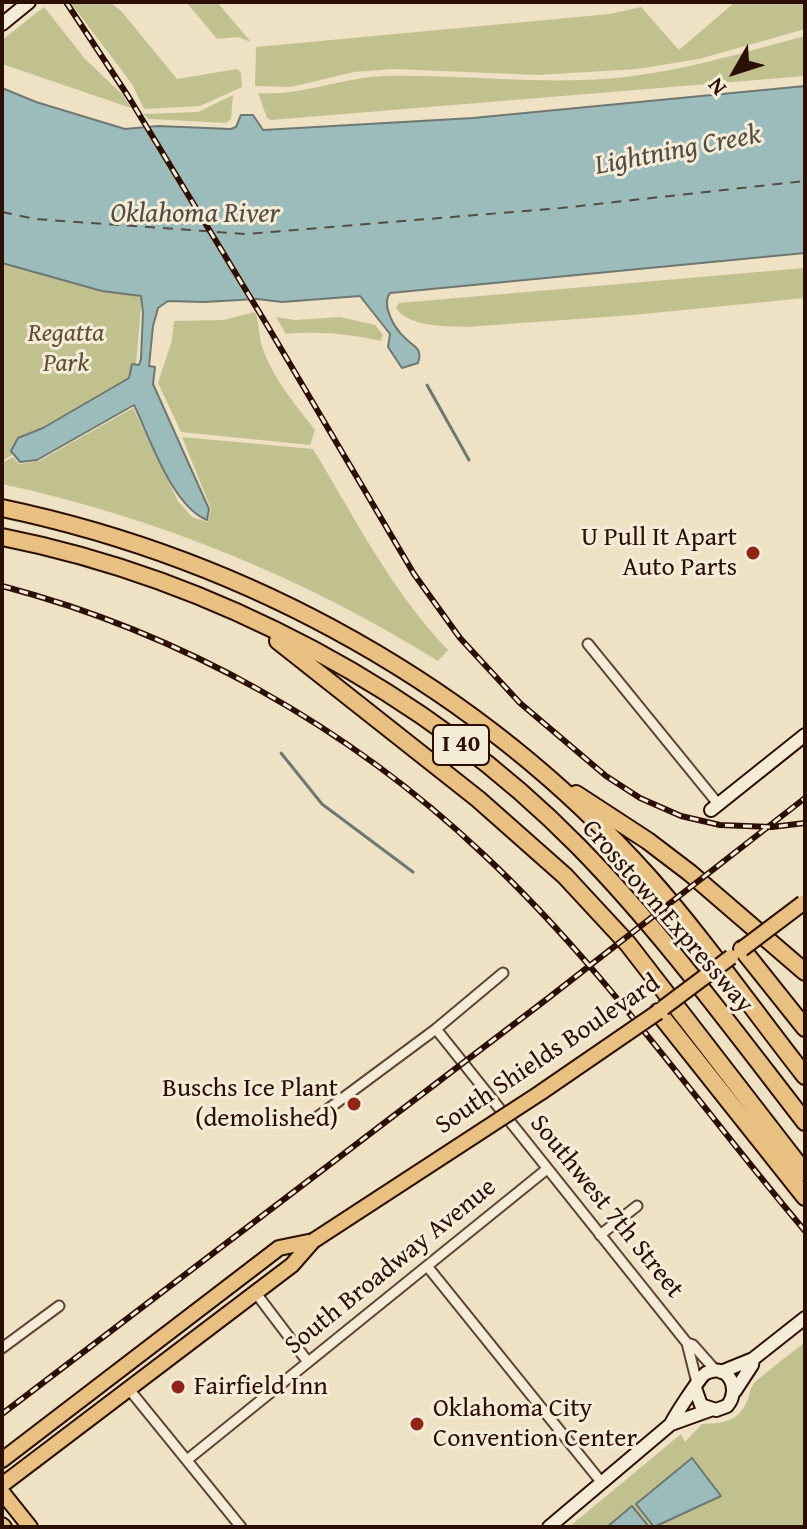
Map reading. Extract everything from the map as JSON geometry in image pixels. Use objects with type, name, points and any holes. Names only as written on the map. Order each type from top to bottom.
[{"type":"highway","name":"Crosstown Expressway","points":[[2,508],[55,519],[132,542],[224,575],[299,610],[419,679],[530,764],[581,809],[647,875],[805,1076]]},
{"type":"highway","name":"Crosstown Expressway","points":[[2,537],[78,555],[154,580],[252,620],[351,672],[468,751],[550,820],[644,919],[805,1122]]},
{"type":"highway","points":[[252,620],[507,822],[565,876],[616,930],[805,1173]]},
{"type":"highway","points":[[530,764],[659,849],[805,972]]},
{"type":"highway","points":[[742,949],[805,1028]]},
{"type":"highway","points":[[660,1010],[805,1197]]},
{"type":"main road","points":[[2,24],[29,2]]},
{"type":"main road","points":[[715,807],[805,735]]},
{"type":"main road","name":"South Shields Boulevard","points":[[2,1485],[292,1265],[313,1241],[540,1093],[660,1010],[804,902]]},
{"type":"main road","name":"South Shields Boulevard","points":[[2,1460],[279,1248],[313,1241]]},
{"type":"main road","points":[[226,1287],[255,1292]]},
{"type":"main road","points":[[671,1424],[704,1374],[753,1359],[805,1318]]},
{"type":"main road","points":[[549,1527],[671,1424],[727,1406],[753,1359]]},
{"type":"main road","points":[[718,1371],[730,1378],[735,1391]]},
{"type":"main road","points":[[116,1372],[128,1388]]},
{"type":"main road","points":[[696,1386],[699,1402],[710,1410]]},
{"type":"main road","points":[[2,1492],[30,1527]]},
{"type":"street","points":[[588,644],[715,807]]},
{"type":"street","points":[[316,1118],[436,1029],[503,973]]},
{"type":"street","name":"Southwest 7th Street","points":[[436,1029],[687,1343],[696,1386]]},
{"type":"street","name":"South Broadway Avenue","points":[[187,1460],[547,1169]]},
{"type":"street","points":[[600,1235],[637,1206]]},
{"type":"street","points":[[427,1266],[602,1483]]},
{"type":"street","points":[[255,1292],[308,1362]]},
{"type":"street","points":[[2,1348],[59,1306]]},
{"type":"street","points":[[687,1343],[693,1345],[718,1371]]},
{"type":"street","points":[[128,1388],[241,1527]]},
{"type":"green space","points":[[70,2],[110,2],[122,12],[177,79],[237,69],[241,73],[242,87],[200,106],[144,109],[132,84]]},
{"type":"green space","points":[[186,2],[217,2],[251,42],[238,37],[217,39]]},
{"type":"green space","points":[[735,2],[805,2],[805,29],[699,59],[637,69],[538,75],[394,69],[354,72],[291,87],[255,86],[256,47],[610,14],[641,7],[679,50]]},
{"type":"green space","points":[[44,7],[85,59],[123,95],[131,108],[2,64],[2,40]]},
{"type":"green space","points":[[805,36],[805,76],[271,120],[267,118],[258,93],[290,92],[384,76],[603,79],[655,73]]},
{"type":"green space","points":[[233,95],[231,119],[226,123],[149,119],[143,114],[198,112]]},
{"type":"green space","name":"Regatta Park","points":[[2,263],[102,291],[142,297],[134,386],[2,461]]},
{"type":"green space","points":[[805,268],[805,298],[633,315],[466,327],[418,322],[396,308],[399,303]]},
{"type":"green space","points":[[255,312],[267,360],[315,430],[310,445],[181,432],[158,383],[172,340],[174,321],[224,320]]},
{"type":"green space","points":[[276,317],[295,320],[340,317],[375,325],[383,335],[381,341],[334,334],[286,334]]},
{"type":"green space","points":[[133,408],[178,501],[192,517],[208,522],[211,509],[182,437],[313,449],[392,579],[448,650],[438,661],[335,603],[228,554],[116,514],[2,484],[2,463],[13,457],[19,464],[39,461]]},
{"type":"green space","points":[[805,1342],[805,1527],[569,1527],[681,1434],[685,1442],[702,1424],[724,1422],[735,1417],[744,1407],[755,1382]]},
{"type":"water","name":"Oklahoma River","points":[[805,86],[805,253],[390,293],[387,304],[390,316],[419,354],[418,363],[402,368],[388,347],[390,334],[360,296],[282,302],[257,299],[168,301],[158,308],[149,366],[155,367],[153,384],[209,509],[207,520],[183,501],[173,486],[134,405],[37,460],[20,462],[11,451],[18,438],[43,428],[129,378],[132,364],[139,365],[141,359],[143,312],[141,296],[102,291],[2,263],[2,88],[36,102],[125,129],[158,126],[231,129],[236,127],[241,115],[253,115],[263,130],[473,118]]},
{"type":"water","points":[[692,1458],[721,1496],[654,1527],[636,1504]]},
{"type":"water","points":[[632,1506],[649,1527],[607,1527]]},
{"type":"pier","points":[[141,123],[147,123],[257,303],[251,304]]},
{"type":"waterway","points":[[427,385],[469,460]]},
{"type":"waterway","points":[[281,753],[322,804],[413,872]]},
{"type":"ferry route","points":[[2,212],[35,219],[246,234],[561,208],[805,181]]},
{"type":"railway","points":[[66,2],[128,96],[414,574],[460,638],[520,703],[606,776],[640,798],[681,816],[720,825],[772,827],[805,823]]},
{"type":"railway","points":[[2,586],[69,606],[198,658],[319,726],[431,808],[527,897],[569,943],[805,1231]]},
{"type":"railway","points":[[2,1414],[547,999],[805,798]]},
{"type":"place","name":"U Pull It Apart Auto Parts","points":[[753,553]]},
{"type":"place","name":"Buschs Ice Plant (demolished)","points":[[354,1104]]},
{"type":"place","name":"Fairfield Inn","points":[[178,1387]]},
{"type":"place","name":"Oklahoma City Convention Center","points":[[417,1424]]},
{"type":"water label","name":"Lightning Creek","points":[[678,151]]}]
